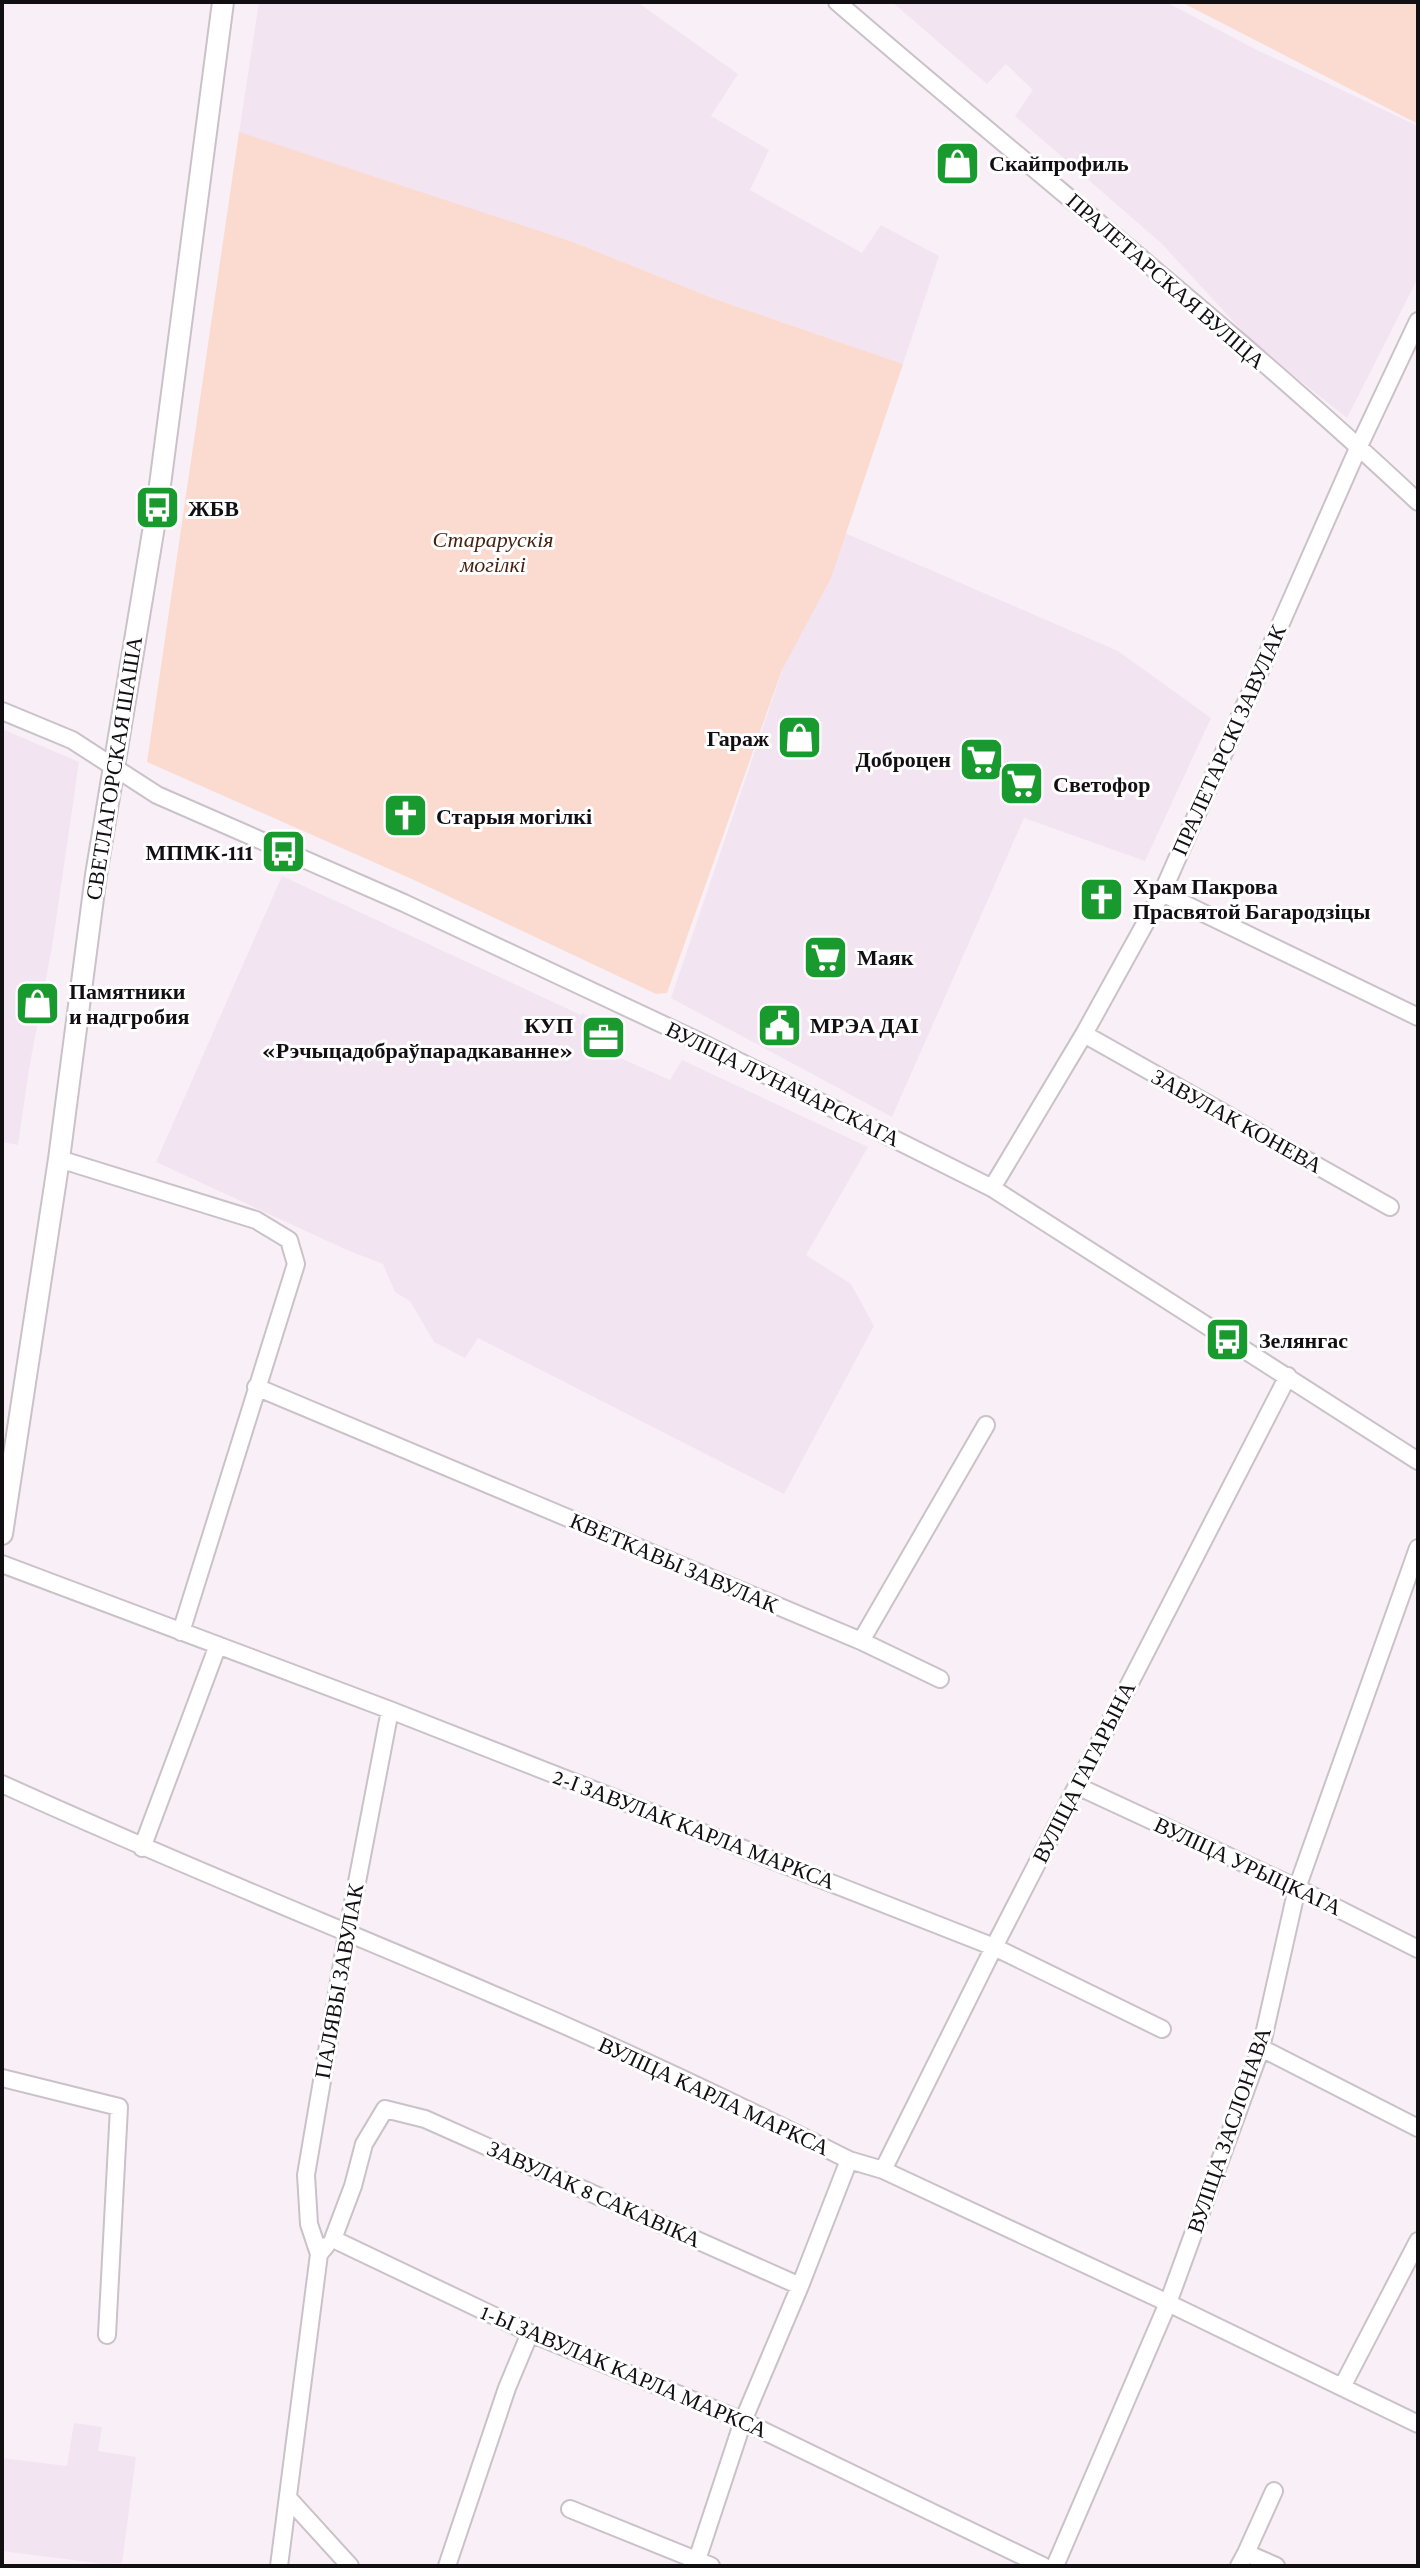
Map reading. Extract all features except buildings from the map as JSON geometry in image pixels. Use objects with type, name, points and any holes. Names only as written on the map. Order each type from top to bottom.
[{"type":"main road","name":"СВЕТЛАГОРСКАЯ ШАША","points":[[2,1534],[59,1159],[96,875],[157,508],[223,2]]},
{"type":"street","name":"ПРАЛЕТАРСКАЯ ВУЛІЦА","points":[[837,2],[1111,232],[1359,446],[1418,502]]},
{"type":"street","name":"ПРАЛЕТАРСКІ ЗАВУЛАК","points":[[992,1188],[1084,1034],[1162,893],[1359,446],[1418,321]]},
{"type":"street","name":"ВУЛІЦА ЛУНАЧАРСКАГА","points":[[2,711],[72,740],[157,795],[404,903],[696,1040],[992,1188],[1418,1461]]},
{"type":"street","points":[[1162,893],[1418,1017]]},
{"type":"street","name":"ЗАВУЛАК КОНЕВА","points":[[1084,1034],[1390,1207]]},
{"type":"street","points":[[59,1159],[256,1220],[289,1240],[296,1264],[181,1632]]},
{"type":"street","name":"ВУЛІЦА ГАГАРЫНА","points":[[883,2170],[994,1947],[1288,1376]]},
{"type":"street","name":"КВЕТКАВЫ ЗАВУЛАК","points":[[256,1387],[861,1641],[940,1679]]},
{"type":"street","points":[[861,1641],[986,1425]]},
{"type":"street","name":"ВУЛІЦА ЗАСЛОНАВА","points":[[1055,2566],[1168,2303],[1261,2048],[1297,1888],[1418,1548]]},
{"type":"street","name":"2-І ЗАВУЛАК КАРЛА МАРКСА","points":[[2,1564],[390,1710],[994,1947],[1162,2029]]},
{"type":"street","points":[[142,1848],[218,1645]]},
{"type":"street","name":"ПАЛЯВЫ ЗАВУЛАК","points":[[279,2566],[319,2254],[309,2224],[306,2175],[347,1934],[390,1710]]},
{"type":"street","name":"ВУЛІЦА КАРЛА МАРКСА","points":[[2,1784],[142,1848],[492,1993],[633,2056],[849,2160],[883,2170],[1168,2303],[1418,2424]]},
{"type":"street","name":"ВУЛІЦА УРЫЦКАГА","points":[[1077,1786],[1297,1888],[1418,1949]]},
{"type":"street","points":[[1261,2048],[1418,2128]]},
{"type":"street","points":[[2,2078],[119,2107],[107,2335]]},
{"type":"street","name":"ЗАВУЛАК 8 САКАВІКА","points":[[333,2239],[353,2186],[364,2144],[385,2109],[425,2119],[800,2286]]},
{"type":"street","points":[[570,2509],[701,2564],[743,2421],[849,2160]]},
{"type":"street","points":[[319,2254],[333,2239]]},
{"type":"street","name":"1-Ы ЗАВУЛАК КАРЛА МАРКСА","points":[[333,2239],[530,2333],[743,2421],[1043,2566]]},
{"type":"street","points":[[1342,2387],[1418,2241]]},
{"type":"street","points":[[447,2566],[507,2388],[530,2333]]},
{"type":"street","points":[[1274,2491],[1242,2559],[1276,2566]]},
{"type":"street","points":[[289,2499],[350,2566]]},
{"type":"shaded area","points":[[259,2],[637,2],[738,74],[711,116],[769,150],[750,190],[862,253],[881,225],[939,256],[903,364],[715,299],[573,242],[239,133]]},
{"type":"shaded area","points":[[892,2],[1166,2],[1253,48],[1418,126],[1418,278],[1347,418],[1256,346],[1162,244],[1015,116],[1033,90],[1006,64],[987,84]]},
{"type":"shaded area","points":[[831,527],[1118,651],[1211,718],[1145,861],[1024,818],[892,1117],[671,998]]},
{"type":"shaded area","points":[[2,729],[79,762],[53,941],[18,1145],[2,1142]]},
{"type":"shaded area","points":[[282,876],[619,1030],[609,1053],[670,1080],[682,1060],[868,1147],[806,1255],[851,1284],[874,1326],[784,1494],[478,1338],[465,1358],[434,1342],[410,1301],[395,1292],[383,1264],[156,1162]]},
{"type":"shaded area","points":[[74,2423],[102,2427],[98,2451],[136,2457],[122,2563],[104,2564],[2,2551],[2,2458],[67,2466]]},
{"type":"green space","points":[[1181,2],[1418,2],[1418,124]]},
{"type":"green space","name":"Старарускія могілкі","points":[[239,132],[573,242],[715,299],[903,364],[831,578],[782,670],[667,993],[656,994],[414,880],[147,762]]},
{"type":"place","name":"Скайпрофиль","points":[[958,163]]},
{"type":"place","name":"ЖБВ","points":[[157,508]]},
{"type":"place","name":"Гараж","points":[[800,738]]},
{"type":"place","name":"Доброцен","points":[[982,759]]},
{"type":"place","name":"Светофор","points":[[1022,784]]},
{"type":"place","name":"Старыя могілкі","points":[[405,816]]},
{"type":"place","name":"МПМК-111","points":[[284,852]]},
{"type":"place","name":"Храм Пакрова Прасвятой Багародзіцы","points":[[1102,899]]},
{"type":"place","name":"Маяк","points":[[826,957]]},
{"type":"place","name":"Памятники и надгробия","points":[[38,1004]]},
{"type":"place","name":"МРЭА ДАІ","points":[[779,1025]]},
{"type":"place","name":"КУП «Рэчыцадобраўпарадкаванне»","points":[[604,1038]]},
{"type":"place","name":"Зелянгас","points":[[1228,1340]]}]
